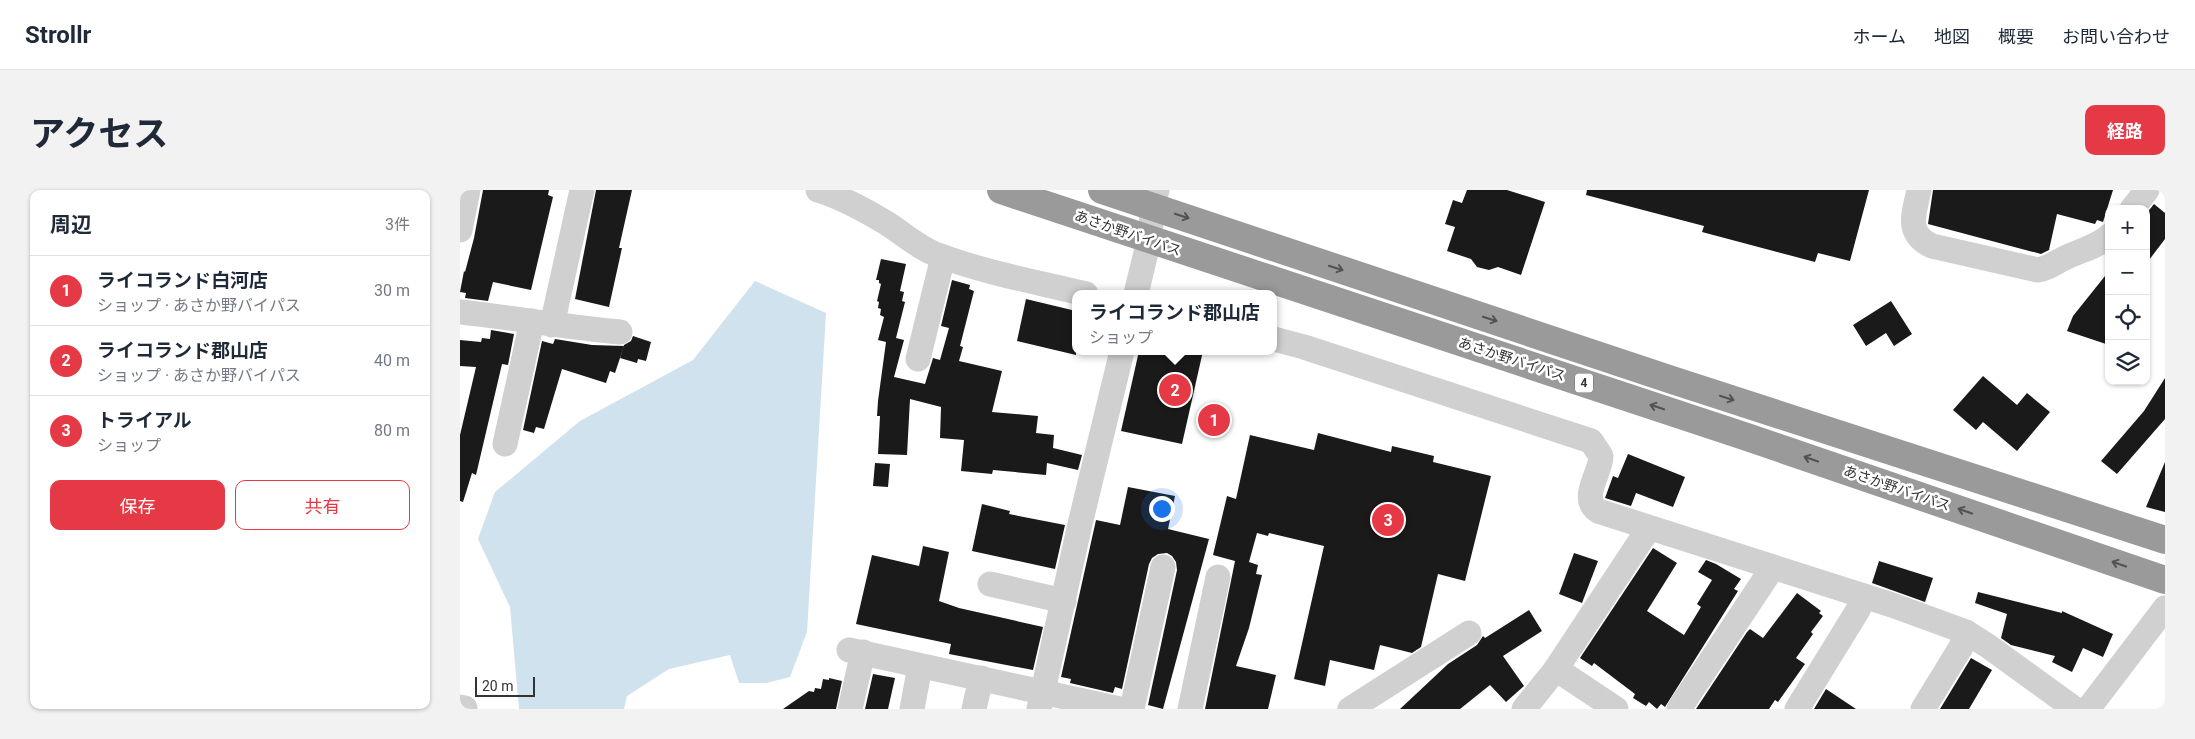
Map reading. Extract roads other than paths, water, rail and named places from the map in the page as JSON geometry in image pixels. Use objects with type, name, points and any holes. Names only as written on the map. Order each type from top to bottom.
[{"type":"highway","name":"あさか野バイパス","points":[[1001,190],[1690,418],[2165,580]]},
{"type":"highway","name":"4","points":[[1102,190],[1155,198],[1672,380],[2165,540]]},
{"type":"street","points":[[460,230],[468,190]]},
{"type":"street","points":[[505,444],[582,190]]},
{"type":"street","points":[[818,190],[850,203],[922,247],[943,257],[964,265],[1072,291]]},
{"type":"street","points":[[1918,190],[1912,224],[1917,236],[1923,242],[1932,246],[2038,270],[2044,269],[2105,239]]},
{"type":"street","points":[[2135,205],[2147,190]]},
{"type":"street","points":[[1137,290],[1149,240],[1155,198]]},
{"type":"street","points":[[918,359],[943,257]]},
{"type":"street","points":[[460,312],[620,332]]},
{"type":"street","points":[[1277,340],[1304,346],[1591,441],[1601,456],[1590,496],[1595,509],[1863,596],[1966,632],[2075,709]]},
{"type":"street","points":[[1041,700],[1080,524],[1121,355]]},
{"type":"street","points":[[1524,709],[1556,669],[1649,528]]},
{"type":"street","points":[[1679,709],[1767,576],[1770,566]]},
{"type":"street","points":[[1132,709],[1163,567]]},
{"type":"street","points":[[1190,709],[1218,577]]},
{"type":"street","points":[[990,584],[1064,601]]},
{"type":"street","points":[[1797,709],[1858,610],[1863,596]]},
{"type":"street","points":[[2088,709],[2162,617]]},
{"type":"street","points":[[1923,709],[1961,647],[1966,632]]},
{"type":"street","points":[[1350,709],[1469,633]]},
{"type":"street","points":[[850,709],[856,651],[981,678],[1041,700],[1120,709]]},
{"type":"street","points":[[912,709],[920,666]]},
{"type":"street","points":[[1556,669],[1616,709]]},
{"type":"street","points":[[974,709],[981,678]]},
{"type":"water","points":[[755,281],[826,313],[807,632],[790,677],[766,683],[739,683],[730,655],[669,669],[627,696],[624,709],[519,709],[510,607],[478,539],[495,492],[580,421],[693,360]]},
{"type":"place","name":"ライコランド郡山店","points":[[1175,390]]},
{"type":"place","name":"ライコランド白河店","points":[[1214,420]]},
{"type":"place","name":"トライアル","points":[[1388,520]]}]
